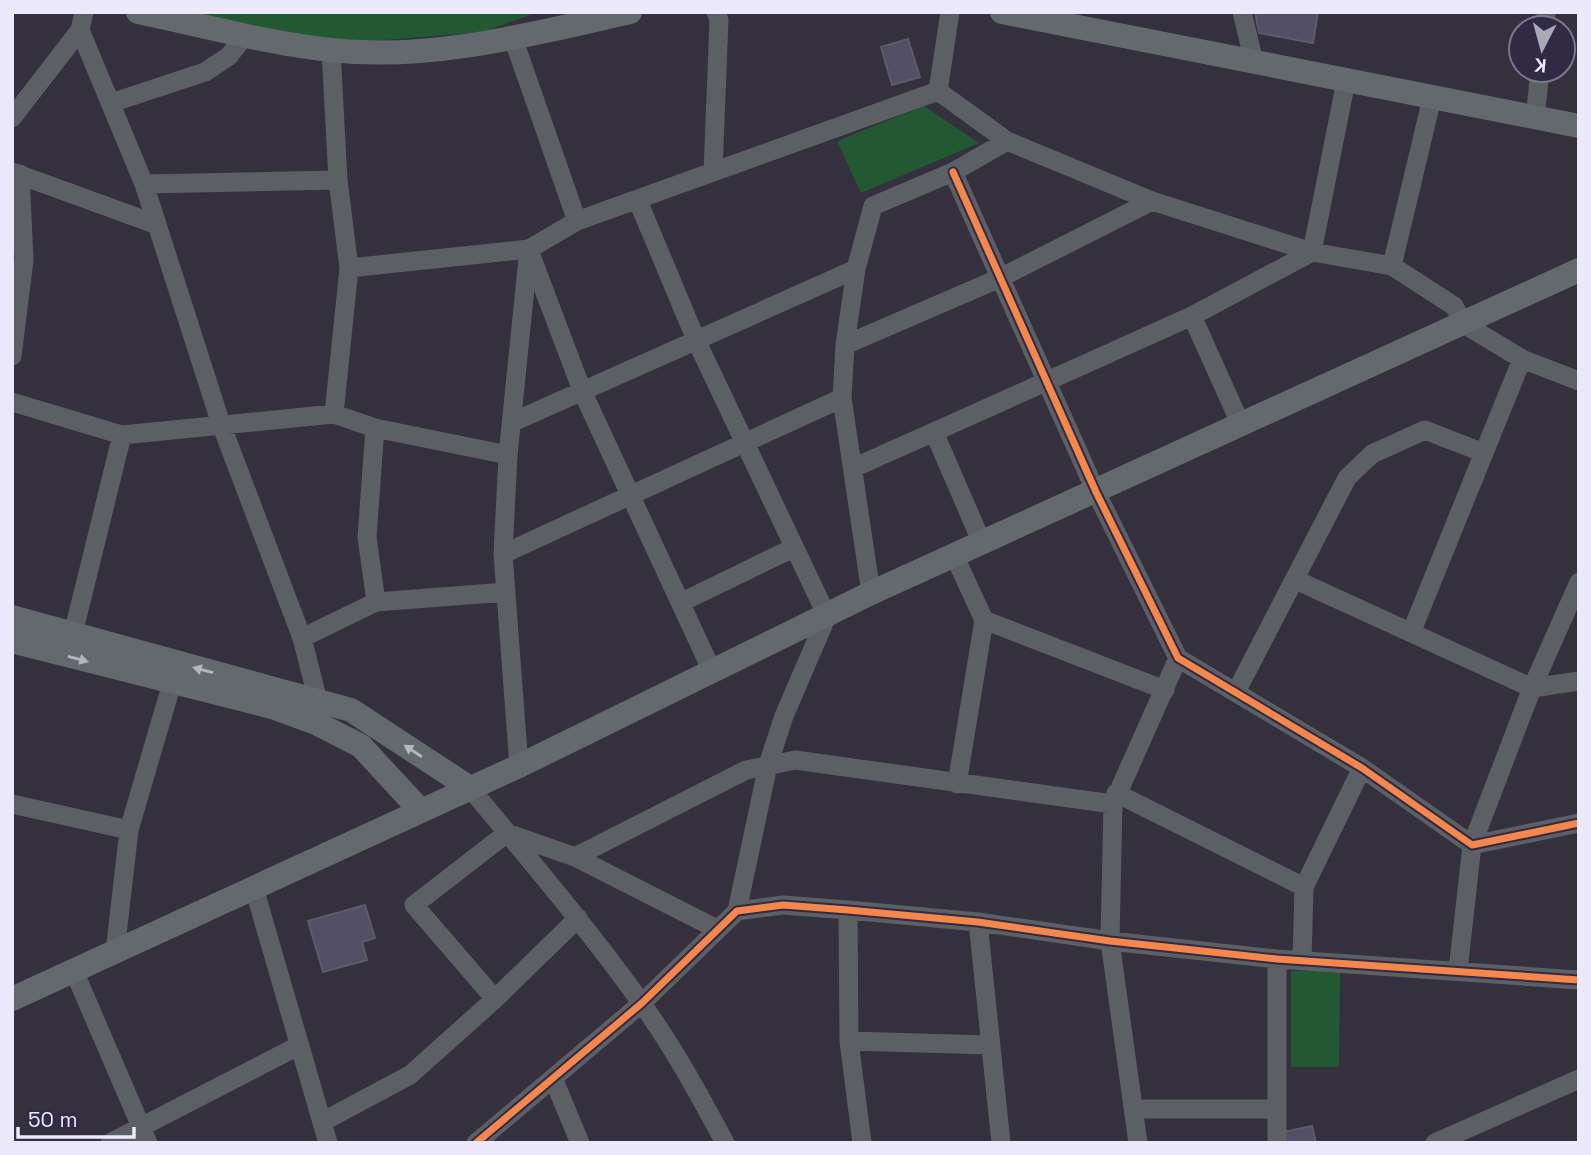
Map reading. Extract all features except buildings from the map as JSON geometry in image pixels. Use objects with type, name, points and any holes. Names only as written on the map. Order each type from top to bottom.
[{"type":"main road","points":[[138,12],[331,50],[428,50],[513,38],[630,12]]},
{"type":"main road","points":[[513,38],[557,12]]},
{"type":"main road","points":[[1002,12],[1579,126]]},
{"type":"main road","points":[[1535,119],[1579,132]]},
{"type":"main road","points":[[12,999],[519,766],[871,593],[1579,270]]},
{"type":"main road","points":[[12,617],[317,712],[361,746],[421,811]]},
{"type":"main road","points":[[12,641],[272,707],[317,712],[351,710],[470,788]]},
{"type":"street","points":[[713,172],[719,20],[716,12]]},
{"type":"street","points":[[938,91],[950,12]]},
{"type":"street","points":[[1242,12],[1254,62]]},
{"type":"street","points":[[82,21],[144,184],[221,424],[302,638],[317,712]]},
{"type":"street","points":[[12,118],[82,21]]},
{"type":"street","points":[[111,103],[205,72],[229,56],[246,34]]},
{"type":"street","points":[[513,38],[577,221]]},
{"type":"street","points":[[331,50],[338,180],[349,268],[334,414]]},
{"type":"street","points":[[1312,252],[1346,81]]},
{"type":"street","points":[[1535,119],[1539,84]]},
{"type":"street","points":[[349,268],[528,249],[577,221],[938,91]]},
{"type":"street","points":[[938,91],[1007,141],[1152,201],[1312,252],[1392,266],[1454,306],[1464,324],[1522,359],[1579,381]]},
{"type":"street","points":[[1392,266],[1432,99]]},
{"type":"street","points":[[871,593],[842,398],[845,345],[856,269],[873,206],[953,172],[1007,141]]},
{"type":"street","points":[[953,172],[1046,384],[1178,658],[1362,768],[1472,845],[1579,823]]},
{"type":"street","points":[[12,356],[24,260],[16,173],[155,224]]},
{"type":"street","points":[[144,184],[338,180]]},
{"type":"street","points":[[638,201],[696,342],[827,616],[784,716],[768,765],[737,911]]},
{"type":"street","points":[[845,345],[1000,278],[1152,201]]},
{"type":"street","points":[[528,249],[583,393],[712,671]]},
{"type":"street","points":[[519,766],[503,554],[508,454],[528,249]]},
{"type":"street","points":[[853,468],[1046,384],[1192,316],[1312,252]]},
{"type":"street","points":[[513,422],[856,269]]},
{"type":"street","points":[[1192,316],[1241,425]]},
{"type":"street","points":[[1411,633],[1522,359]]},
{"type":"street","points":[[503,554],[842,398]]},
{"type":"street","points":[[12,402],[121,435],[334,414],[375,428],[508,454]]},
{"type":"street","points":[[375,428],[367,537],[376,602]]},
{"type":"street","points":[[1236,692],[1347,478],[1372,454],[1425,430],[1484,453]]},
{"type":"street","points":[[934,432],[982,542]]},
{"type":"street","points":[[73,634],[121,435]]},
{"type":"street","points":[[682,602],[793,548]]},
{"type":"street","points":[[954,555],[984,620],[957,785]]},
{"type":"street","points":[[1296,580],[1532,688],[1579,681]]},
{"type":"street","points":[[1458,971],[1472,845],[1532,688],[1579,582]]},
{"type":"street","points":[[302,638],[376,602],[506,593]]},
{"type":"street","points":[[984,620],[1165,690]]},
{"type":"street","points":[[1138,1143],[1110,941],[1114,799],[1178,658]]},
{"type":"street","points":[[115,952],[129,831],[172,683]]},
{"type":"street","points":[[575,857],[746,770],[795,760],[957,785],[1114,799],[1304,887]]},
{"type":"street","points":[[1303,960],[1304,887],[1362,768]]},
{"type":"street","points":[[470,788],[578,918],[642,1003],[697,1091],[725,1143]]},
{"type":"street","points":[[12,804],[129,831]]},
{"type":"street","points":[[507,832],[575,857],[717,929]]},
{"type":"street","points":[[495,999],[414,905],[507,832]]},
{"type":"street","points":[[254,888],[328,1143]]},
{"type":"street","points":[[476,1143],[642,1003],[737,911],[783,905],[848,910],[978,922],[1110,941],[1277,959],[1579,980]]},
{"type":"street","points":[[848,910],[849,1041],[862,1143]]},
{"type":"street","points":[[321,1122],[410,1075],[495,999],[578,918]]},
{"type":"street","points":[[978,922],[1001,1143]]},
{"type":"street","points":[[1277,959],[1277,1143]]},
{"type":"street","points":[[74,971],[145,1135]]},
{"type":"street","points":[[849,1041],[990,1045]]},
{"type":"street","points":[[110,1143],[145,1135],[300,1045]]},
{"type":"street","points":[[553,1078],[580,1143]]},
{"type":"street","points":[[1434,1143],[1579,1079]]},
{"type":"street","points":[[1134,1109],[1276,1109]]},
{"type":"green space","points":[[183,12],[538,12],[483,32],[349,43]]},
{"type":"green space","points":[[924,106],[979,143],[861,193],[837,141]]},
{"type":"green space","points":[[1291,971],[1340,971],[1339,1067],[1291,1067]]},
{"type":"cycle path","points":[[953,172],[1096,492],[1178,658],[1362,768],[1472,845],[1579,823]]},
{"type":"cycle path","points":[[476,1143],[642,1003],[737,911],[783,905],[848,910],[978,922],[1110,941],[1277,959],[1579,980]]}]
